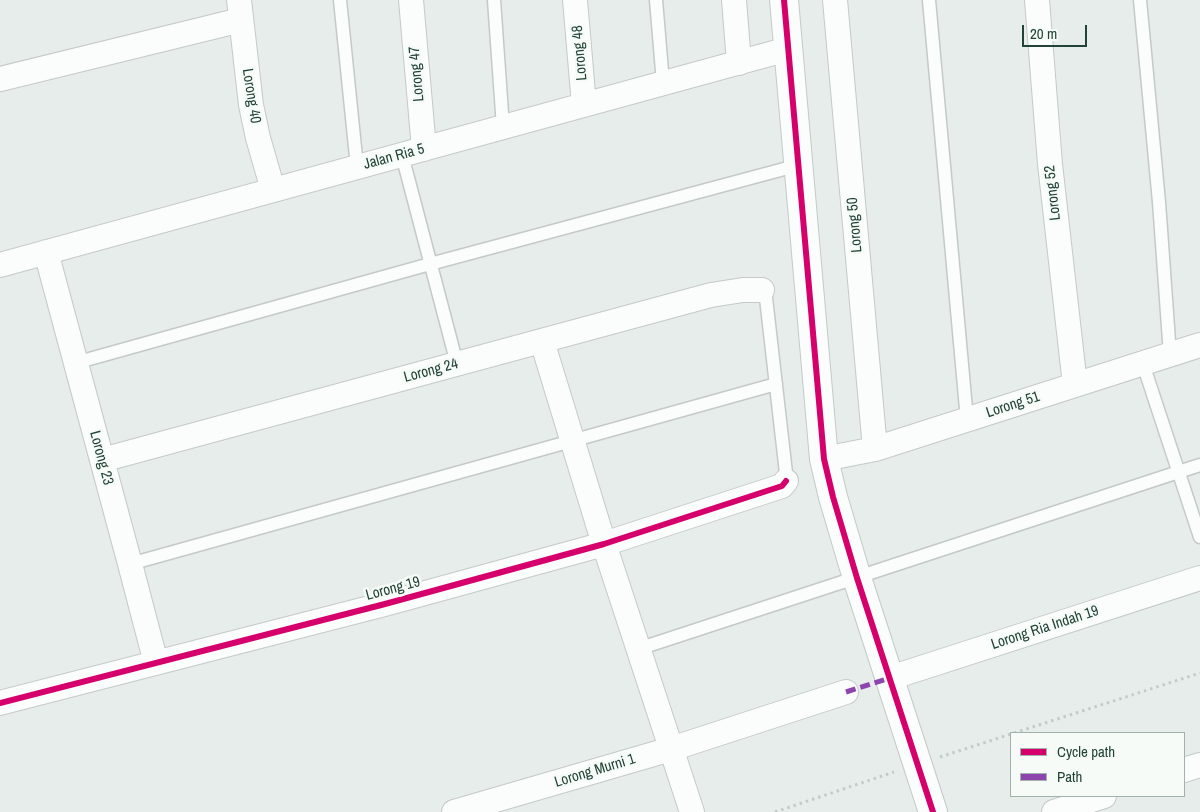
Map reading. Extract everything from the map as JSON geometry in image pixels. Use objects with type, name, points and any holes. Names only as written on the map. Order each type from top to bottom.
[{"type":"street","name":"Lorong 47","points":[[411,0],[413,152]]},
{"type":"street","name":"Lorong 48","points":[[575,0],[584,105]]},
{"type":"street","points":[[734,0],[739,63]]},
{"type":"street","points":[[784,0],[824,459],[857,578],[932,812]]},
{"type":"street","name":"Lorong 50","points":[[835,0],[875,449]]},
{"type":"street","name":"Lorong 52","points":[[1037,0],[1050,164],[1075,385]]},
{"type":"street","points":[[0,79],[240,10]]},
{"type":"street","name":"Lorong 40","points":[[240,10],[251,105],[273,190]]},
{"type":"street","name":"Jalan Ria 5","points":[[0,265],[788,49]]},
{"type":"street","name":"Lorong 23","points":[[46,252],[156,663]]},
{"type":"street","name":"Lorong 24","points":[[102,460],[710,296],[743,290],[762,290]]},
{"type":"street","points":[[542,341],[604,544],[692,812]]},
{"type":"street","name":"Lorong 51","points":[[824,459],[875,449],[1200,345]]},
{"type":"street","name":"Lorong 19","points":[[0,703],[385,604],[604,544],[782,486],[786,481]]},
{"type":"street","name":"Lorong Ria Indah 19","points":[[890,678],[1200,578]]},
{"type":"street","points":[[670,748],[846,692]]},
{"type":"street","name":"Lorong Murni 1","points":[[454,812],[478,809],[670,748]]},
{"type":"street","points":[[1185,770],[1200,765]]},
{"type":"street","points":[[1054,812],[1101,797]]},
{"type":"lane","points":[[340,0],[358,167]]},
{"type":"lane","points":[[494,0],[503,127]]},
{"type":"lane","points":[[656,0],[663,83]]},
{"type":"lane","points":[[929,0],[967,420]]},
{"type":"lane","points":[[1140,0],[1159,202],[1170,355]]},
{"type":"lane","points":[[413,152],[430,264],[457,364]]},
{"type":"lane","points":[[75,364],[430,264],[799,165]]},
{"type":"lane","points":[[762,290],[766,298],[786,481]]},
{"type":"lane","points":[[1143,364],[1200,537]]},
{"type":"lane","points":[[130,564],[776,384]]},
{"type":"lane","points":[[638,649],[1200,465]]},
{"type":"path","points":[[1018,732],[1200,673]]},
{"type":"path","points":[[775,812],[1010,735]]},
{"type":"marked path","points":[[846,692],[890,678]]},
{"type":"cycle path","points":[[784,0],[824,459],[857,578],[933,812]]},
{"type":"cycle path","points":[[0,703],[385,604],[604,544],[782,486],[786,481]]}]
